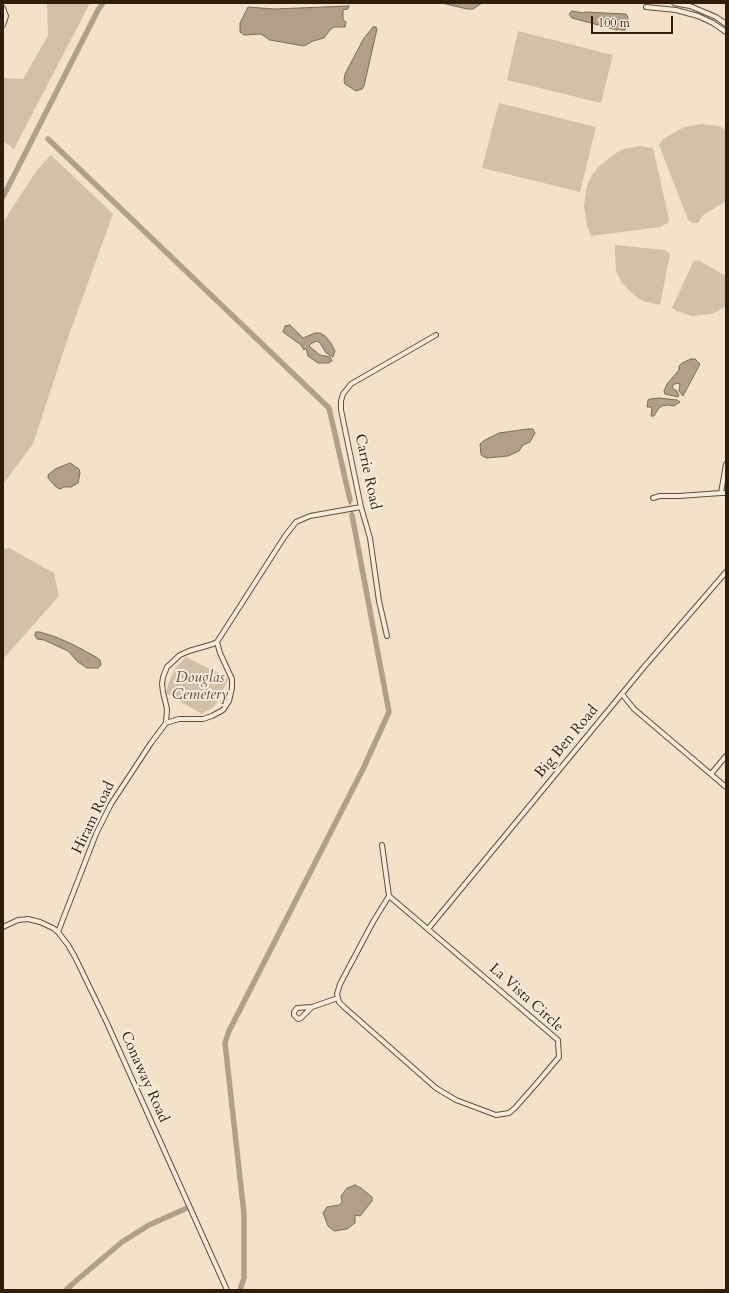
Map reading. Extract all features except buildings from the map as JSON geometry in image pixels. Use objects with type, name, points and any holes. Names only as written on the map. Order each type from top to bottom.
[{"type":"street","points":[[674,3],[690,6],[716,17],[726,24]]},
{"type":"street","points":[[3,8],[6,16],[3,25]]},
{"type":"street","points":[[646,8],[676,10],[698,16],[713,23],[726,32]]},
{"type":"street","name":"Carrie Road","points":[[387,636],[379,601],[370,538],[361,507],[341,410],[341,401],[343,394],[351,384],[436,335]]},
{"type":"street","points":[[721,493],[726,464]]},
{"type":"street","points":[[653,498],[660,496],[726,493]]},
{"type":"street","points":[[217,642],[220,653],[232,679],[232,688],[229,701],[223,710],[212,716],[179,719],[166,723],[167,709],[162,684],[167,667],[180,655],[217,642],[284,536],[296,522],[310,516],[330,511],[361,507]]},
{"type":"street","name":"Big Ben Road","points":[[428,929],[622,694],[726,572]]},
{"type":"street","points":[[622,694],[634,709],[726,787]]},
{"type":"street","name":"Hiram Road","points":[[58,932],[96,834],[131,772],[166,723]]},
{"type":"street","points":[[711,774],[726,756]]},
{"type":"street","points":[[312,1007],[338,998],[338,989],[340,984],[373,922],[389,896],[382,845]]},
{"type":"street","name":"La Vista Circle","points":[[338,998],[344,1007],[436,1088],[456,1100],[496,1115],[508,1113],[515,1108],[559,1057],[558,1040],[389,896]]},
{"type":"street","name":"Conaway Road","points":[[3,927],[18,920],[28,919],[40,922],[58,932],[68,945],[82,970],[227,1290]]},
{"type":"green space","points":[[47,3],[90,3],[14,149],[3,141],[3,78],[23,79],[48,36]]},
{"type":"green space","points":[[518,31],[613,55],[601,103],[507,80]]},
{"type":"green space","points":[[499,103],[596,127],[580,192],[482,168]]},
{"type":"green space","points":[[702,124],[719,126],[726,130],[726,201],[702,216],[698,223],[692,223],[688,220],[659,145],[663,139],[684,127]]},
{"type":"green space","points":[[640,146],[653,148],[669,219],[668,223],[660,227],[591,236],[587,226],[584,206],[587,185],[592,175],[599,166],[616,153],[624,149]]},
{"type":"green space","points":[[51,155],[113,214],[70,332],[33,444],[3,484],[3,222],[37,170]]},
{"type":"green space","points":[[615,245],[665,250],[670,254],[660,305],[643,301],[635,296],[622,283],[616,271]]},
{"type":"green space","points":[[698,260],[726,276],[726,306],[711,314],[692,316],[672,308],[693,262]]},
{"type":"green space","points":[[9,548],[54,573],[59,596],[3,659],[3,549]]},
{"type":"green space","name":"Douglas Cemetery","points":[[186,657],[229,678],[215,706],[202,714],[166,693],[176,667]]},
{"type":"shaded area","points":[[442,3],[482,3],[473,9],[467,9]]},
{"type":"shaded area","points":[[349,6],[348,9],[343,10],[343,20],[346,22],[345,27],[334,27],[324,38],[313,41],[304,46],[270,40],[261,34],[244,35],[240,32],[240,23],[248,7],[274,9]]},
{"type":"shaded area","points":[[572,11],[583,13],[626,14],[628,17],[627,24],[625,30],[617,30],[572,18],[569,14]]},
{"type":"shaded area","points":[[373,27],[376,27],[377,29],[364,86],[362,89],[356,91],[345,84],[345,74],[364,38]]},
{"type":"shaded area","points":[[290,325],[303,338],[315,333],[320,333],[325,336],[335,351],[333,357],[326,353],[317,341],[309,346],[320,355],[330,357],[332,361],[328,363],[318,363],[308,356],[306,348],[304,350],[301,345],[283,332],[285,326]]},
{"type":"shaded area","points":[[691,359],[695,359],[700,364],[683,396],[679,391],[680,384],[676,383],[672,386],[679,395],[678,397],[665,394],[664,391],[667,384],[679,370],[679,366]]},
{"type":"shaded area","points":[[659,398],[677,400],[680,402],[674,406],[662,406],[658,409],[654,416],[651,416],[652,407],[647,407],[648,400]]},
{"type":"shaded area","points":[[533,429],[535,433],[530,442],[523,445],[519,451],[508,456],[486,458],[481,455],[480,444],[485,440],[499,433]]},
{"type":"shaded area","points":[[70,463],[79,469],[80,473],[78,483],[71,487],[64,487],[60,489],[56,487],[48,478],[48,475],[55,469]]},
{"type":"shaded area","points":[[36,632],[56,637],[74,645],[96,657],[100,660],[101,665],[98,668],[87,668],[78,662],[68,651],[44,640],[37,639],[35,636]]},
{"type":"shaded area","points":[[355,1185],[372,1197],[372,1201],[360,1216],[355,1215],[355,1223],[347,1229],[334,1231],[328,1226],[323,1213],[327,1207],[339,1205],[342,1202],[341,1196],[347,1188]]},
{"type":"waterway","points":[[3,197],[98,10],[103,3]]},
{"type":"waterway","points":[[48,139],[329,408],[350,500]]},
{"type":"waterway","points":[[240,1290],[244,1278],[244,1214],[225,1043],[229,1031],[364,767],[389,712],[352,515]]},
{"type":"waterway","points":[[66,1290],[122,1242],[149,1225],[185,1209]]}]
